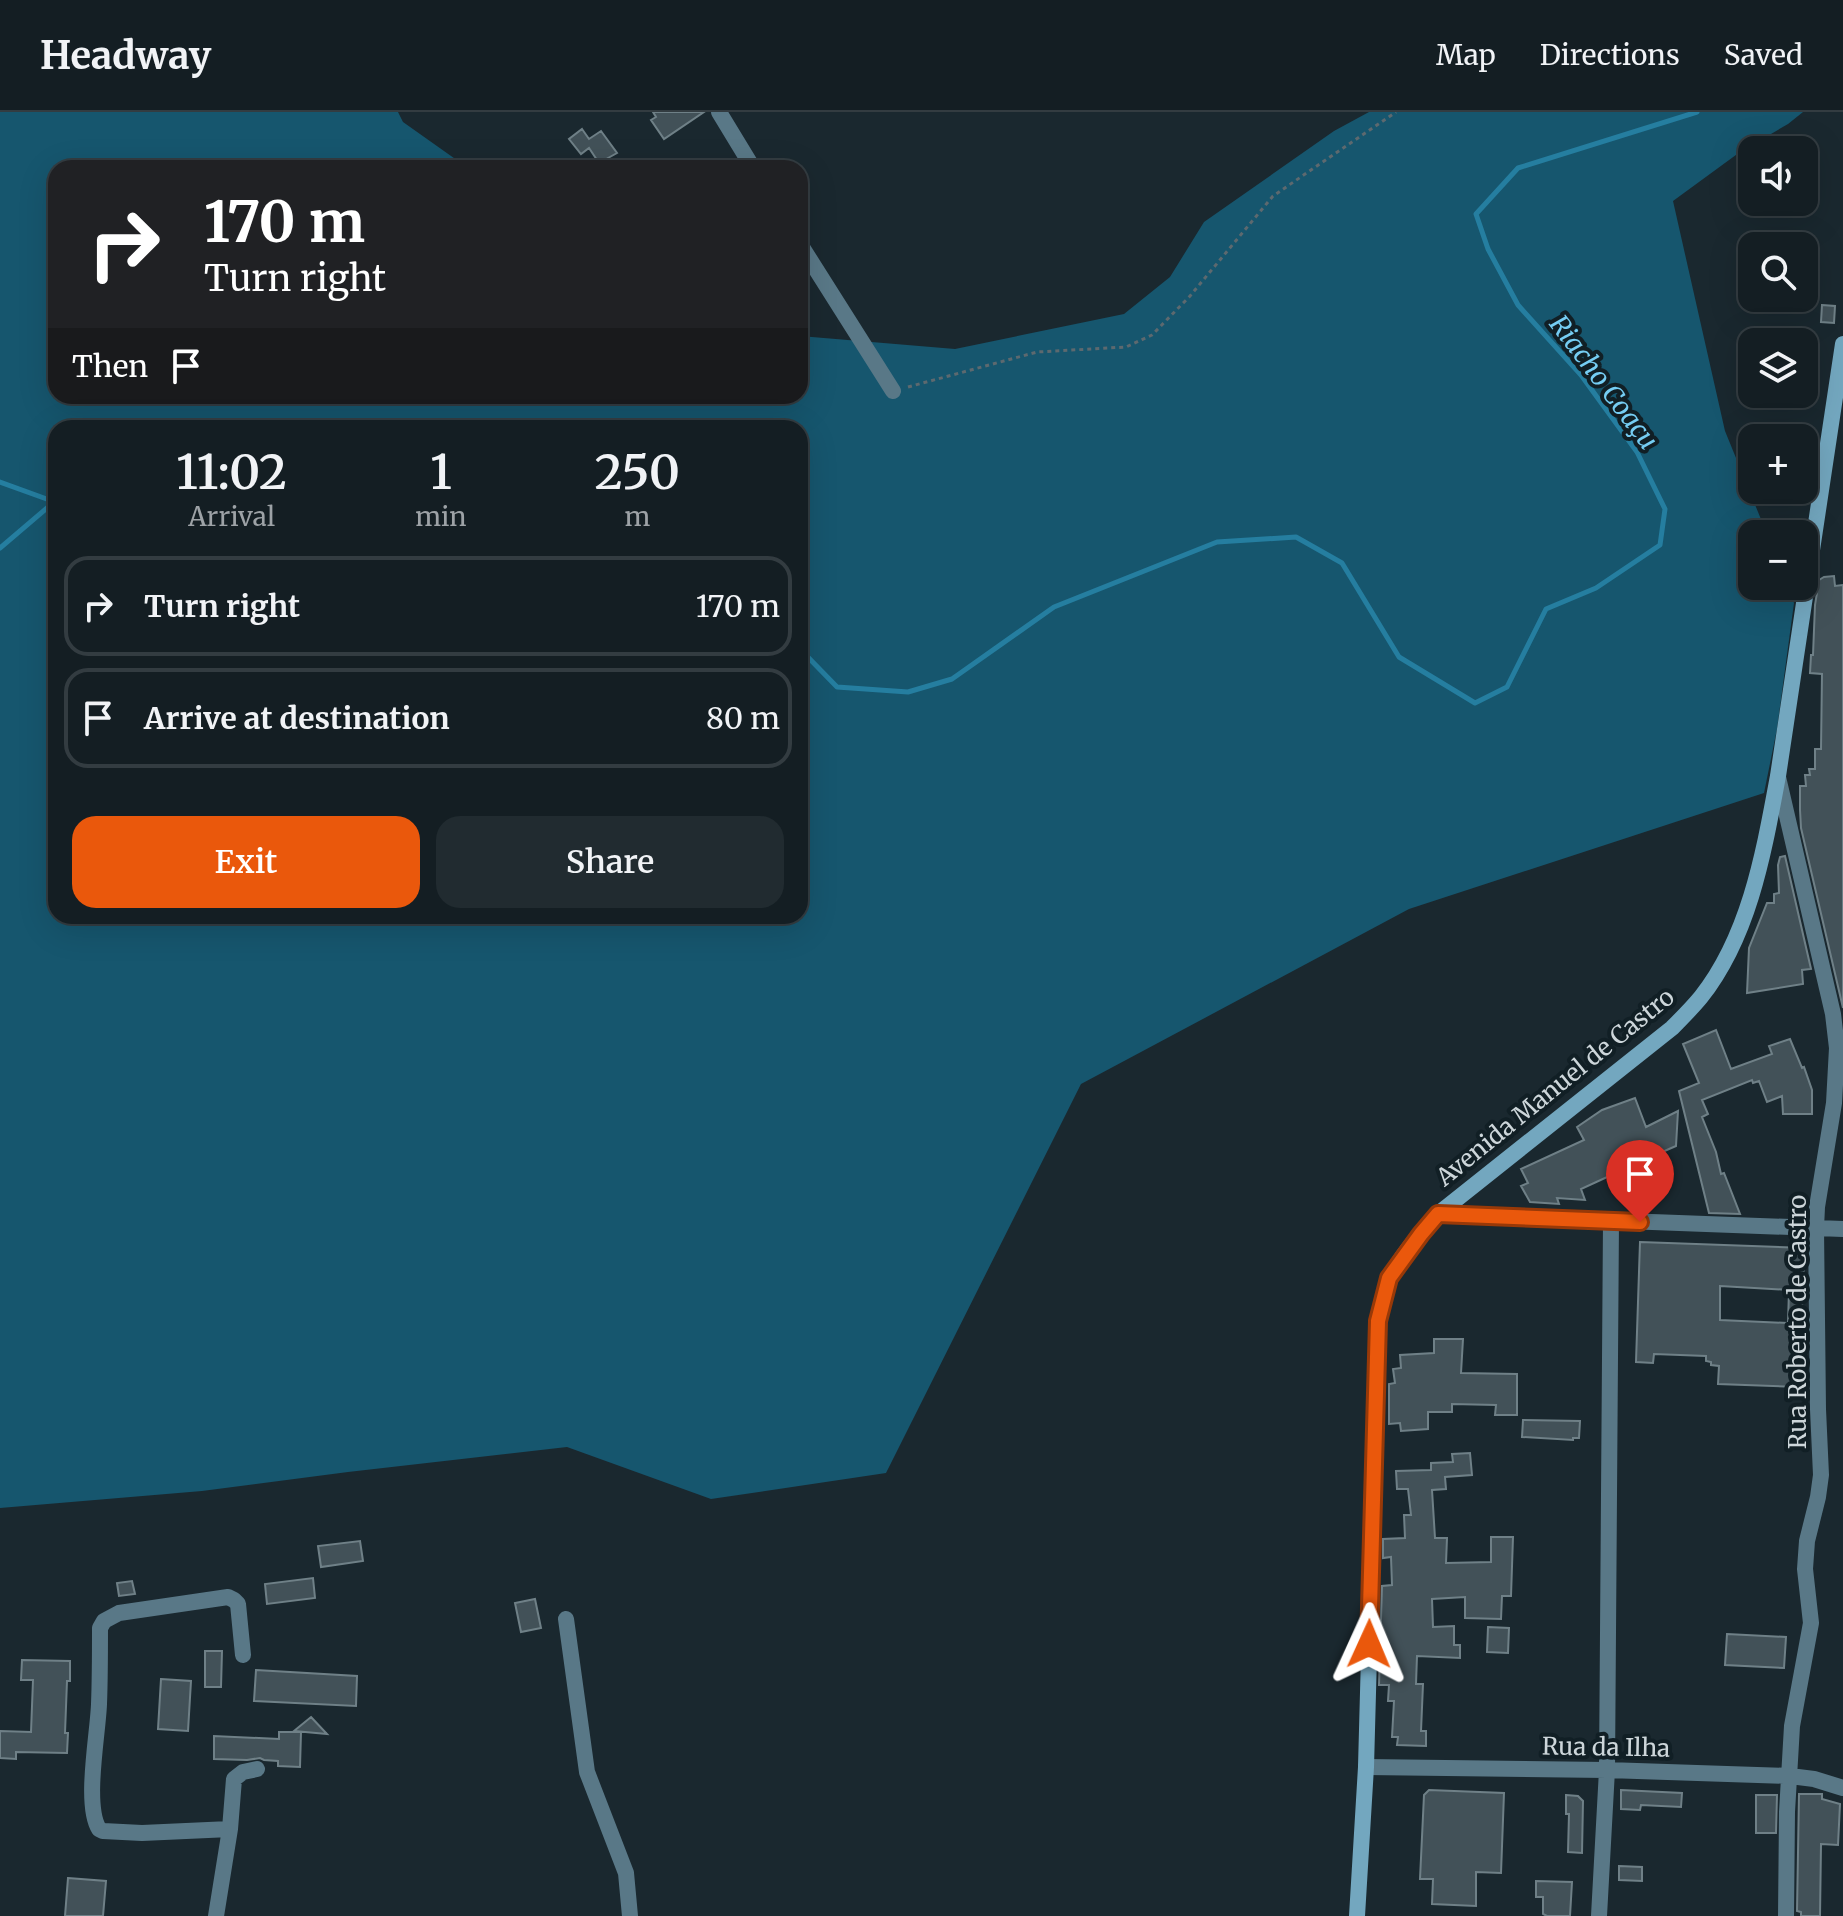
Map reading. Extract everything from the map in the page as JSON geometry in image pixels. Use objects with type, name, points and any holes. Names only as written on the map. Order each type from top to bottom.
[{"type":"street","points":[[719,112],[748,160]]},
{"type":"street","points":[[808,257],[893,391]]},
{"type":"street","name":"Avenida Manuel de Castro","points":[[1357,1916],[1366,1767],[1378,1321],[1389,1278],[1438,1214],[1650,1047],[1702,995],[1716,974],[1746,912],[1766,842],[1843,344]]},
{"type":"street","name":"Rua Roberto de Castro","points":[[1778,776],[1833,1014],[1837,1048],[1834,1103],[1817,1207],[1821,1475],[1807,1541],[1805,1569],[1811,1623],[1809,1644],[1792,1726],[1786,1916]]},
{"type":"street","points":[[1438,1214],[1843,1229]]},
{"type":"street","points":[[1599,1916],[1607,1770],[1611,1221]]},
{"type":"street","points":[[230,1829],[142,1833],[99,1829],[93,1814],[92,1798],[99,1706],[100,1628],[104,1621],[119,1613],[228,1597],[238,1604],[243,1655]]},
{"type":"street","points":[[566,1619],[587,1772],[626,1873],[630,1916]]},
{"type":"street","name":"Rua da Ilha","points":[[1366,1767],[1790,1776],[1843,1788]]},
{"type":"street","points":[[216,1916],[230,1829],[234,1779],[243,1772],[257,1769]]},
{"type":"path","points":[[893,391],[1037,352],[1126,347],[1152,335],[1190,296],[1273,196],[1396,112]]},
{"type":"shaded area","points":[[0,112],[398,112],[403,122],[457,160],[48,160],[48,404],[808,404],[808,337],[955,349],[1124,314],[1170,277],[1204,222],[1334,131],[1369,112],[1803,112],[1767,136],[1738,136],[1738,153],[1673,201],[1725,431],[1738,463],[1738,504],[1755,504],[1761,520],[1738,520],[1738,600],[1793,600],[1794,603],[1777,729],[1764,793],[1409,909],[1081,1084],[886,1473],[711,1499],[567,1447],[202,1491],[0,1508]]},
{"type":"building","points":[[653,112],[704,112],[664,139],[651,120],[656,117]]},
{"type":"building","points":[[582,129],[589,139],[601,131],[617,153],[604,160],[597,160],[589,148],[581,154],[569,139]]},
{"type":"building","points":[[1822,305],[1835,306],[1834,323],[1821,322]]},
{"type":"building","points":[[1834,576],[1835,586],[1843,585],[1843,1008],[1801,828],[1800,810],[1800,786],[1806,786],[1805,775],[1810,775],[1809,769],[1815,769],[1815,749],[1821,749],[1822,674],[1810,673],[1815,605],[1819,580]]},
{"type":"building","points":[[1785,856],[1811,969],[1802,970],[1803,984],[1747,993],[1749,948],[1767,903],[1774,903],[1774,894],[1779,893],[1778,865],[1780,857]]},
{"type":"building","points":[[1716,1030],[1731,1069],[1772,1054],[1769,1046],[1790,1039],[1812,1090],[1812,1114],[1783,1114],[1782,1096],[1767,1102],[1759,1081],[1753,1083],[1752,1080],[1702,1100],[1708,1114],[1702,1117],[1721,1174],[1724,1173],[1740,1214],[1709,1213],[1679,1091],[1699,1083],[1683,1044]]},
{"type":"building","points":[[1635,1098],[1646,1127],[1678,1111],[1676,1146],[1581,1189],[1585,1200],[1557,1198],[1559,1204],[1530,1202],[1521,1186],[1528,1183],[1521,1169],[1584,1140],[1577,1127],[1602,1110]]},
{"type":"building","points":[[1640,1242],[1805,1248],[1798,1387],[1718,1384],[1719,1366],[1711,1365],[1706,1361],[1706,1356],[1654,1354],[1653,1363],[1636,1362]],"holes":[[[1720,1286],[1789,1290],[1788,1323],[1720,1320]]]},
{"type":"building","points":[[1434,1339],[1463,1339],[1461,1373],[1517,1374],[1517,1415],[1495,1415],[1496,1405],[1452,1404],[1452,1412],[1428,1412],[1428,1429],[1401,1431],[1400,1423],[1389,1424],[1389,1384],[1395,1383],[1393,1369],[1401,1368],[1400,1355],[1434,1353]]},
{"type":"building","points":[[1523,1420],[1580,1421],[1579,1438],[1522,1437]]},
{"type":"building","points":[[1470,1453],[1472,1475],[1445,1477],[1446,1489],[1432,1490],[1435,1538],[1447,1538],[1446,1563],[1491,1562],[1491,1537],[1513,1537],[1511,1596],[1502,1596],[1501,1619],[1465,1618],[1465,1597],[1432,1599],[1433,1627],[1454,1626],[1454,1645],[1460,1645],[1460,1658],[1417,1656],[1416,1684],[1423,1684],[1421,1731],[1426,1731],[1426,1746],[1397,1745],[1398,1737],[1392,1737],[1394,1701],[1388,1701],[1389,1685],[1379,1685],[1382,1586],[1392,1585],[1391,1557],[1383,1558],[1383,1539],[1405,1538],[1404,1515],[1411,1515],[1408,1489],[1397,1489],[1396,1471],[1431,1470],[1431,1463],[1453,1462],[1452,1454]]},
{"type":"building","points":[[360,1541],[363,1561],[321,1567],[318,1546]]},
{"type":"building","points":[[313,1578],[315,1598],[267,1604],[265,1584]]},
{"type":"building","points":[[132,1581],[135,1594],[119,1596],[117,1583]]},
{"type":"building","points":[[535,1599],[541,1628],[521,1632],[515,1603]]},
{"type":"building","points":[[1488,1627],[1509,1628],[1508,1653],[1487,1652]]},
{"type":"building","points":[[1727,1634],[1786,1637],[1784,1668],[1725,1665]]},
{"type":"building","points":[[205,1651],[222,1651],[221,1687],[205,1687]]},
{"type":"building","points":[[22,1660],[70,1661],[65,1733],[68,1733],[67,1753],[16,1752],[16,1759],[0,1758],[0,1731],[31,1732],[33,1680],[21,1680]]},
{"type":"building","points":[[256,1670],[357,1676],[356,1706],[254,1701]]},
{"type":"building","points":[[161,1679],[191,1681],[188,1731],[158,1729]]},
{"type":"building","points":[[311,1717],[327,1734],[294,1731]]},
{"type":"building","points":[[279,1732],[301,1732],[300,1767],[278,1766],[278,1761],[260,1758],[214,1759],[214,1736],[279,1739]]},
{"type":"building","points":[[1429,1790],[1504,1793],[1501,1873],[1476,1872],[1476,1906],[1432,1904],[1433,1879],[1420,1879],[1424,1795]]},
{"type":"building","points":[[1621,1790],[1682,1793],[1681,1807],[1641,1805],[1640,1810],[1621,1809]]},
{"type":"building","points":[[1799,1794],[1822,1794],[1822,1799],[1840,1804],[1838,1845],[1821,1844],[1820,1916],[1801,1916],[1801,1912],[1797,1911]]},
{"type":"building","points":[[1566,1795],[1578,1796],[1583,1801],[1582,1853],[1568,1852]]},
{"type":"building","points":[[1756,1795],[1777,1795],[1776,1833],[1756,1833]]},
{"type":"building","points":[[1619,1866],[1642,1867],[1642,1881],[1619,1880]]},
{"type":"building","points":[[68,1878],[106,1881],[103,1916],[65,1916]]},
{"type":"building","points":[[1536,1881],[1572,1882],[1570,1916],[1543,1914],[1543,1897],[1536,1897]]},
{"type":"waterway","name":"Riacho Coaçu","points":[[808,657],[837,687],[908,692],[952,679],[1054,607],[1217,542],[1296,537],[1342,563],[1399,657],[1475,703],[1507,687],[1546,609],[1596,588],[1660,545],[1665,509],[1637,452],[1581,375],[1518,305],[1488,249],[1476,214],[1518,168],[1697,112]]},
{"type":"waterway","name":"Riacho Coaçu","points":[[0,482],[48,499]]},
{"type":"waterway","points":[[0,548],[48,507]]},
{"type":"route","points":[[1369,1644],[1378,1321],[1389,1278],[1438,1214],[1640,1222]]}]
